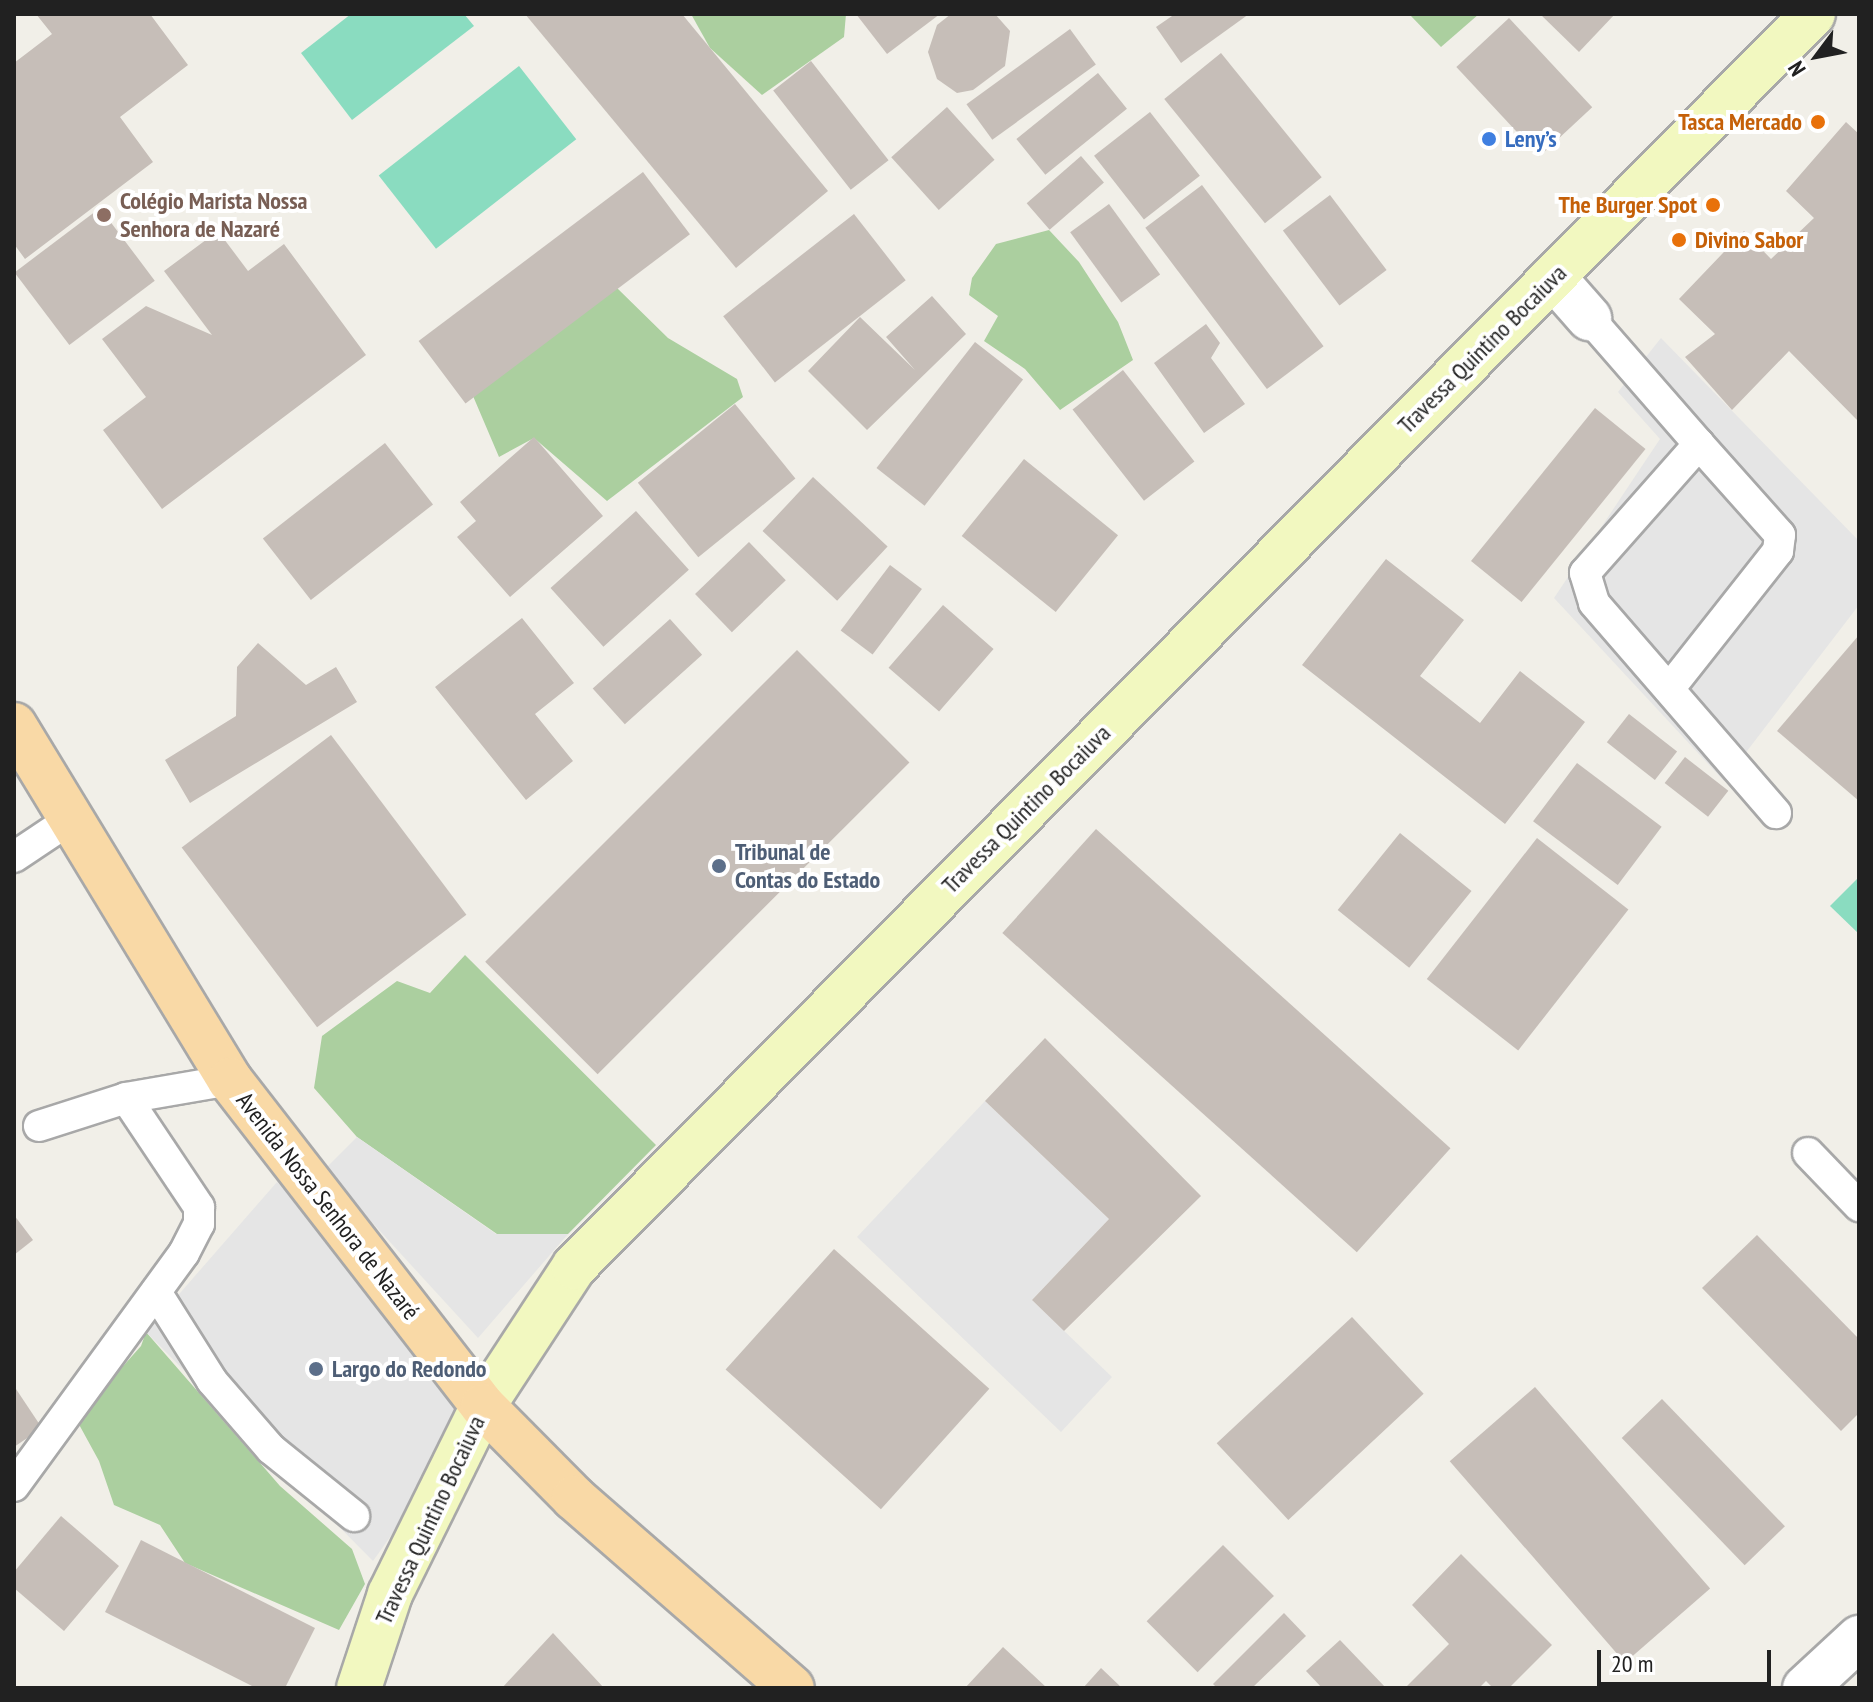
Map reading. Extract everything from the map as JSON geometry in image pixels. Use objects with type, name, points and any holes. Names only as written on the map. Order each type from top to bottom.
[{"type":"main road","name":"Avenida Nossa Senhora de Nazaré","points":[[14,725],[230,1080],[483,1406],[574,1498],[792,1688]]},
{"type":"street","name":"Travessa Quintino Bocaiuva","points":[[359,1688],[390,1594],[483,1406],[574,1267],[1813,14]]},
{"type":"street","points":[[1553,277],[1589,318]]},
{"type":"street","points":[[1805,1688],[1859,1638]]},
{"type":"lane","points":[[1589,318],[1780,535],[1778,551],[1669,689]]},
{"type":"lane","points":[[1699,444],[1585,573],[1594,603],[1776,813]]},
{"type":"lane","points":[[14,857],[71,819]]},
{"type":"lane","points":[[39,1126],[126,1098],[230,1080]]},
{"type":"lane","points":[[14,1486],[156,1292],[199,1224],[199,1207],[126,1098]]},
{"type":"lane","points":[[1808,1153],[1859,1206]]},
{"type":"lane","points":[[156,1292],[212,1381],[271,1449],[354,1516]]},
{"type":"green space","points":[[351,14],[464,14],[474,26],[352,120],[301,53]]},
{"type":"green space","points":[[691,14],[846,14],[844,37],[762,95],[710,48]]},
{"type":"green space","points":[[1409,14],[1479,14],[1441,47]]},
{"type":"green space","points":[[519,66],[576,139],[436,249],[379,176]]},
{"type":"green space","points":[[1049,230],[1079,262],[1118,322],[1133,360],[1060,410],[1025,369],[984,341],[998,316],[969,295],[972,278],[996,244]]},
{"type":"green space","points":[[617,288],[668,338],[737,379],[743,397],[607,501],[534,438],[499,457],[473,396]]},
{"type":"green space","points":[[1859,877],[1859,934],[1830,906]]},
{"type":"green space","points":[[465,955],[656,1145],[568,1234],[497,1234],[357,1137],[314,1088],[322,1036],[397,981],[430,993]]},
{"type":"green space","points":[[146,1332],[280,1486],[352,1549],[365,1584],[339,1630],[185,1563],[160,1525],[114,1505],[99,1461],[76,1419],[141,1346]]},
{"type":"shaded area","points":[[1661,338],[1859,541],[1859,605],[1724,781],[1554,598],[1660,439],[1618,392]]},
{"type":"shaded area","points":[[985,1101],[1109,1219],[1032,1300],[1112,1377],[1061,1432],[857,1237]]},
{"type":"shaded area","points":[[357,1137],[496,1234],[568,1234],[478,1338],[324,1170]]},
{"type":"shaded area","name":"Largo do Redondo","points":[[277,1182],[483,1406],[373,1561],[146,1332]]},
{"type":"building","points":[[36,14],[150,14],[188,65],[120,117],[153,162],[25,259],[14,244],[14,63],[52,34]]},
{"type":"building","points":[[525,14],[682,14],[828,191],[736,268]]},
{"type":"building","points":[[856,14],[940,14],[887,54]]},
{"type":"building","points":[[951,14],[995,14],[1010,31],[1005,66],[973,90],[957,93],[937,79],[928,52],[937,25]]},
{"type":"building","points":[[1175,14],[1249,14],[1181,63],[1156,27]]},
{"type":"building","points":[[1540,14],[1615,14],[1579,52]]},
{"type":"building","points":[[1509,18],[1592,107],[1540,156],[1456,67]]},
{"type":"building","points":[[1070,29],[1096,65],[992,140],[966,104]]},
{"type":"building","points":[[1221,53],[1322,177],[1265,223],[1164,99]]},
{"type":"building","points":[[811,61],[889,160],[851,190],[773,91]]},
{"type":"building","points":[[1098,73],[1127,109],[1045,175],[1016,139]]},
{"type":"building","points":[[947,107],[995,160],[939,210],[891,157]]},
{"type":"building","points":[[1150,112],[1200,176],[1144,220],[1094,156]]},
{"type":"building","points":[[1846,122],[1859,134],[1859,422],[1789,351],[1732,410],[1685,357],[1715,334],[1679,299],[1744,231],[1771,259],[1814,218],[1786,191]]},
{"type":"building","points":[[1081,156],[1104,182],[1050,230],[1027,203]]},
{"type":"building","points":[[643,172],[690,234],[466,403],[419,341]]},
{"type":"building","points":[[1202,185],[1324,346],[1267,389],[1145,228]]},
{"type":"building","points":[[1330,195],[1387,270],[1339,306],[1283,231]]},
{"type":"building","points":[[1109,204],[1160,274],[1121,303],[1070,232]]},
{"type":"building","points":[[100,208],[155,281],[69,345],[15,272]]},
{"type":"building","points":[[854,214],[906,280],[775,382],[723,316]]},
{"type":"building","points":[[218,231],[248,271],[284,244],[366,355],[162,509],[103,430],[146,397],[102,339],[146,306],[212,335],[164,271]]},
{"type":"building","points":[[932,296],[966,334],[867,430],[808,371],[860,317],[915,370],[886,337]]},
{"type":"building","points":[[1206,324],[1220,343],[1211,358],[1245,404],[1204,433],[1154,363]]},
{"type":"building","points":[[975,342],[1023,380],[925,506],[876,468]]},
{"type":"building","points":[[1123,370],[1194,461],[1144,501],[1073,409]]},
{"type":"building","points":[[735,404],[795,479],[698,557],[638,483]]},
{"type":"building","points":[[1595,408],[1646,449],[1522,602],[1471,561]]},
{"type":"building","points":[[534,437],[603,516],[510,597],[457,537],[476,521],[460,502]]},
{"type":"building","points":[[385,443],[433,504],[311,600],[263,538]]},
{"type":"building","points":[[1024,459],[1118,535],[1056,612],[962,536]]},
{"type":"building","points":[[813,477],[888,547],[837,601],[763,531]]},
{"type":"building","points":[[636,511],[689,570],[603,647],[551,588]]},
{"type":"building","points":[[749,542],[786,580],[732,632],[695,594]]},
{"type":"building","points":[[1386,559],[1464,620],[1420,676],[1480,723],[1520,671],[1585,722],[1505,824],[1302,665]]},
{"type":"building","points":[[890,565],[922,589],[873,655],[841,630]]},
{"type":"building","points":[[943,605],[994,649],[939,712],[889,668]]},
{"type":"building","points":[[522,618],[574,683],[535,714],[573,761],[526,800],[435,687]]},
{"type":"building","points":[[670,619],[702,655],[625,724],[593,689]]},
{"type":"building","points":[[1859,635],[1859,801],[1777,731]]},
{"type":"building","points":[[258,643],[306,685],[336,667],[357,702],[190,803],[165,760],[236,716],[237,667]]},
{"type":"building","points":[[797,650],[909,762],[598,1074],[485,962]]},
{"type":"building","points":[[1629,714],[1677,752],[1655,780],[1607,742]]},
{"type":"building","points":[[331,735],[466,915],[317,1027],[182,848]]},
{"type":"building","points":[[1685,757],[1728,791],[1708,817],[1665,783]]},
{"type":"building","points":[[1577,763],[1662,827],[1618,885],[1533,821]]},
{"type":"building","points":[[1096,829],[1450,1148],[1357,1252],[1002,933]]},
{"type":"building","points":[[1400,833],[1471,891],[1409,968],[1338,910]]},
{"type":"building","points":[[1537,838],[1628,909],[1518,1050],[1427,979]]},
{"type":"building","points":[[1045,1038],[1201,1196],[1064,1331],[1032,1300],[1109,1219],[985,1101]]},
{"type":"building","points":[[14,1215],[33,1240],[14,1255]]},
{"type":"building","points":[[1757,1235],[1859,1339],[1859,1413],[1841,1431],[1702,1288]]},
{"type":"building","points":[[834,1249],[989,1389],[881,1509],[726,1369]]},
{"type":"building","points":[[1352,1317],[1424,1394],[1288,1520],[1217,1443]]},
{"type":"building","points":[[14,1386],[42,1428],[14,1447]]},
{"type":"building","points":[[1535,1387],[1710,1589],[1625,1663],[1450,1461]]},
{"type":"building","points":[[1662,1399],[1785,1526],[1745,1565],[1622,1438]]},
{"type":"building","points":[[61,1516],[119,1566],[64,1631],[14,1588],[14,1572]]},
{"type":"building","points":[[141,1540],[315,1628],[285,1688],[256,1688],[105,1612]]},
{"type":"building","points":[[1223,1545],[1274,1596],[1198,1672],[1147,1621]]},
{"type":"building","points":[[1461,1554],[1552,1645],[1509,1688],[1493,1688],[1486,1681],[1479,1688],[1405,1688],[1449,1644],[1412,1605]]},
{"type":"building","points":[[1284,1613],[1306,1636],[1252,1688],[1217,1688],[1213,1684]]},
{"type":"building","points":[[553,1633],[604,1688],[502,1688]]},
{"type":"building","points":[[1340,1640],[1386,1688],[1322,1688],[1306,1671]]},
{"type":"building","points":[[1003,1647],[1047,1688],[965,1688]]},
{"type":"building","points":[[1101,1668],[1122,1688],[1083,1688]]},
{"type":"place","name":"Tasca Mercado","points":[[1818,122]]},
{"type":"place","name":"Leny’s","points":[[1489,139]]},
{"type":"place","name":"The Burger Spot","points":[[1713,205]]},
{"type":"place","name":"Colégio Marista Nossa Senhora de Nazaré","points":[[104,215]]},
{"type":"place","name":"Divino Sabor","points":[[1679,240]]},
{"type":"place","name":"Tribunal de Contas do Estado","points":[[719,866]]},
{"type":"place","name":"Largo do Redondo","points":[[316,1369]]}]
